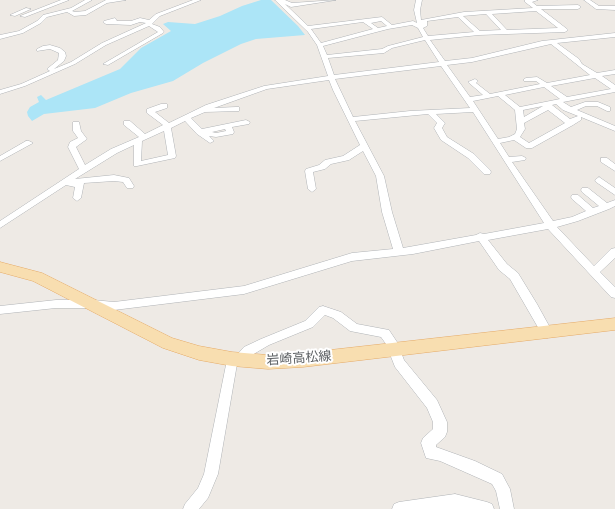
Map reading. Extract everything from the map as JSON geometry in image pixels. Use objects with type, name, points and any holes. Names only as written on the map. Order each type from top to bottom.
[{"type":"main road","name":"岩崎高松線","points":[[0,267],[37,277],[168,343],[199,353],[236,360],[268,362],[303,360],[615,324]]},
{"type":"street","points":[[13,15],[53,0]]},
{"type":"street","points":[[23,16],[66,0]]},
{"type":"street","points":[[0,37],[17,34],[39,22],[45,16],[68,10],[89,0]]},
{"type":"street","points":[[68,10],[74,14],[86,13],[106,2],[123,0]]},
{"type":"street","points":[[278,0],[307,28],[320,45],[331,77],[380,176],[387,212],[399,252]]},
{"type":"street","points":[[281,0],[291,5],[333,0]]},
{"type":"street","points":[[419,0],[417,10],[420,27]]},
{"type":"street","points":[[527,0],[535,0]]},
{"type":"street","points":[[527,0],[578,39]]},
{"type":"street","points":[[587,0],[598,8],[614,6]]},
{"type":"street","points":[[0,92],[23,85],[72,63],[104,44],[150,23],[158,15],[193,1]]},
{"type":"street","points":[[420,27],[425,25],[424,20],[459,15],[537,8],[580,9],[573,2]]},
{"type":"street","points":[[554,3],[560,8]]},
{"type":"street","points":[[488,13],[505,31]]},
{"type":"street","points":[[459,15],[479,33]]},
{"type":"street","points":[[106,64],[161,32],[150,23],[140,20],[131,23],[106,22],[115,20]]},
{"type":"street","points":[[307,28],[364,20],[377,30]]},
{"type":"street","points":[[367,22],[382,20],[392,26]]},
{"type":"street","points":[[320,45],[392,26],[413,23],[420,27],[428,38],[442,64],[468,100],[549,224],[615,294]]},
{"type":"street","points":[[324,57],[384,51],[428,38],[505,31],[563,29]]},
{"type":"street","points":[[0,225],[61,183],[114,151],[203,109],[266,87],[331,77],[442,64],[485,57],[535,44],[615,35]]},
{"type":"street","points":[[552,42],[577,60],[580,65],[615,89]]},
{"type":"street","points":[[39,50],[45,47],[50,47],[58,49],[62,52],[62,58],[49,70],[48,72],[50,73]]},
{"type":"street","points":[[468,100],[501,95],[615,72]]},
{"type":"street","points":[[526,80],[537,79],[566,100]]},
{"type":"street","points":[[475,81],[471,82],[488,96]]},
{"type":"street","points":[[521,122],[547,105],[557,101],[615,89]]},
{"type":"street","points":[[496,142],[514,137],[521,129],[519,109],[501,95]]},
{"type":"street","points":[[557,101],[571,110],[615,129]]},
{"type":"street","points":[[141,138],[137,164],[172,156],[168,126],[150,111],[165,104],[159,118]]},
{"type":"street","points":[[571,110],[585,104],[598,104],[605,108],[614,104]]},
{"type":"street","points":[[519,109],[547,105],[570,123]]},
{"type":"street","points":[[203,109],[236,109]]},
{"type":"street","points":[[352,120],[430,112],[474,110]]},
{"type":"street","points":[[430,112],[441,123],[438,128],[444,138],[471,156],[487,172]]},
{"type":"street","points":[[186,117],[203,131],[210,141]]},
{"type":"street","points":[[514,137],[529,146],[578,118]]},
{"type":"street","points":[[203,131],[216,135],[230,132],[228,127],[246,122]]},
{"type":"street","points":[[127,123],[141,138]]},
{"type":"street","points":[[76,124],[77,131],[83,139],[73,144],[72,147],[83,169]]},
{"type":"street","points":[[0,159],[29,143]]},
{"type":"street","points":[[312,189],[309,171],[322,167],[328,162],[346,158],[365,146]]},
{"type":"street","points":[[508,160],[522,158]]},
{"type":"street","points":[[604,160],[615,168]]},
{"type":"street","points":[[61,183],[114,178],[126,180],[130,186]]},
{"type":"street","points":[[599,180],[615,192]]},
{"type":"street","points":[[61,183],[80,184],[77,198]]},
{"type":"street","points":[[585,190],[610,205]]},
{"type":"street","points":[[575,197],[592,212]]},
{"type":"street","points":[[0,310],[49,305],[93,304],[114,306],[244,290],[352,257],[399,252],[575,219],[610,205]]},
{"type":"street","points":[[480,236],[503,267],[514,276],[547,333]]},
{"type":"street","points":[[594,272],[615,252]]},
{"type":"street","points":[[190,509],[203,493],[211,474],[236,360],[248,351],[265,342],[309,324],[323,310],[337,315],[354,328],[386,333],[399,363],[432,404],[440,422],[440,432],[428,443],[431,453],[440,454],[475,468],[497,479],[503,489],[506,509]]},
{"type":"street","points":[[399,509],[443,506],[455,501],[487,509]]},
{"type":"water","points":[[261,0],[271,0],[298,26],[305,35],[256,39],[241,44],[203,63],[173,81],[131,93],[95,108],[44,114],[32,121],[28,116],[27,112],[30,107],[39,102],[37,97],[41,95],[46,100],[120,69],[141,48],[171,31],[163,24],[168,22],[195,24]]}]
